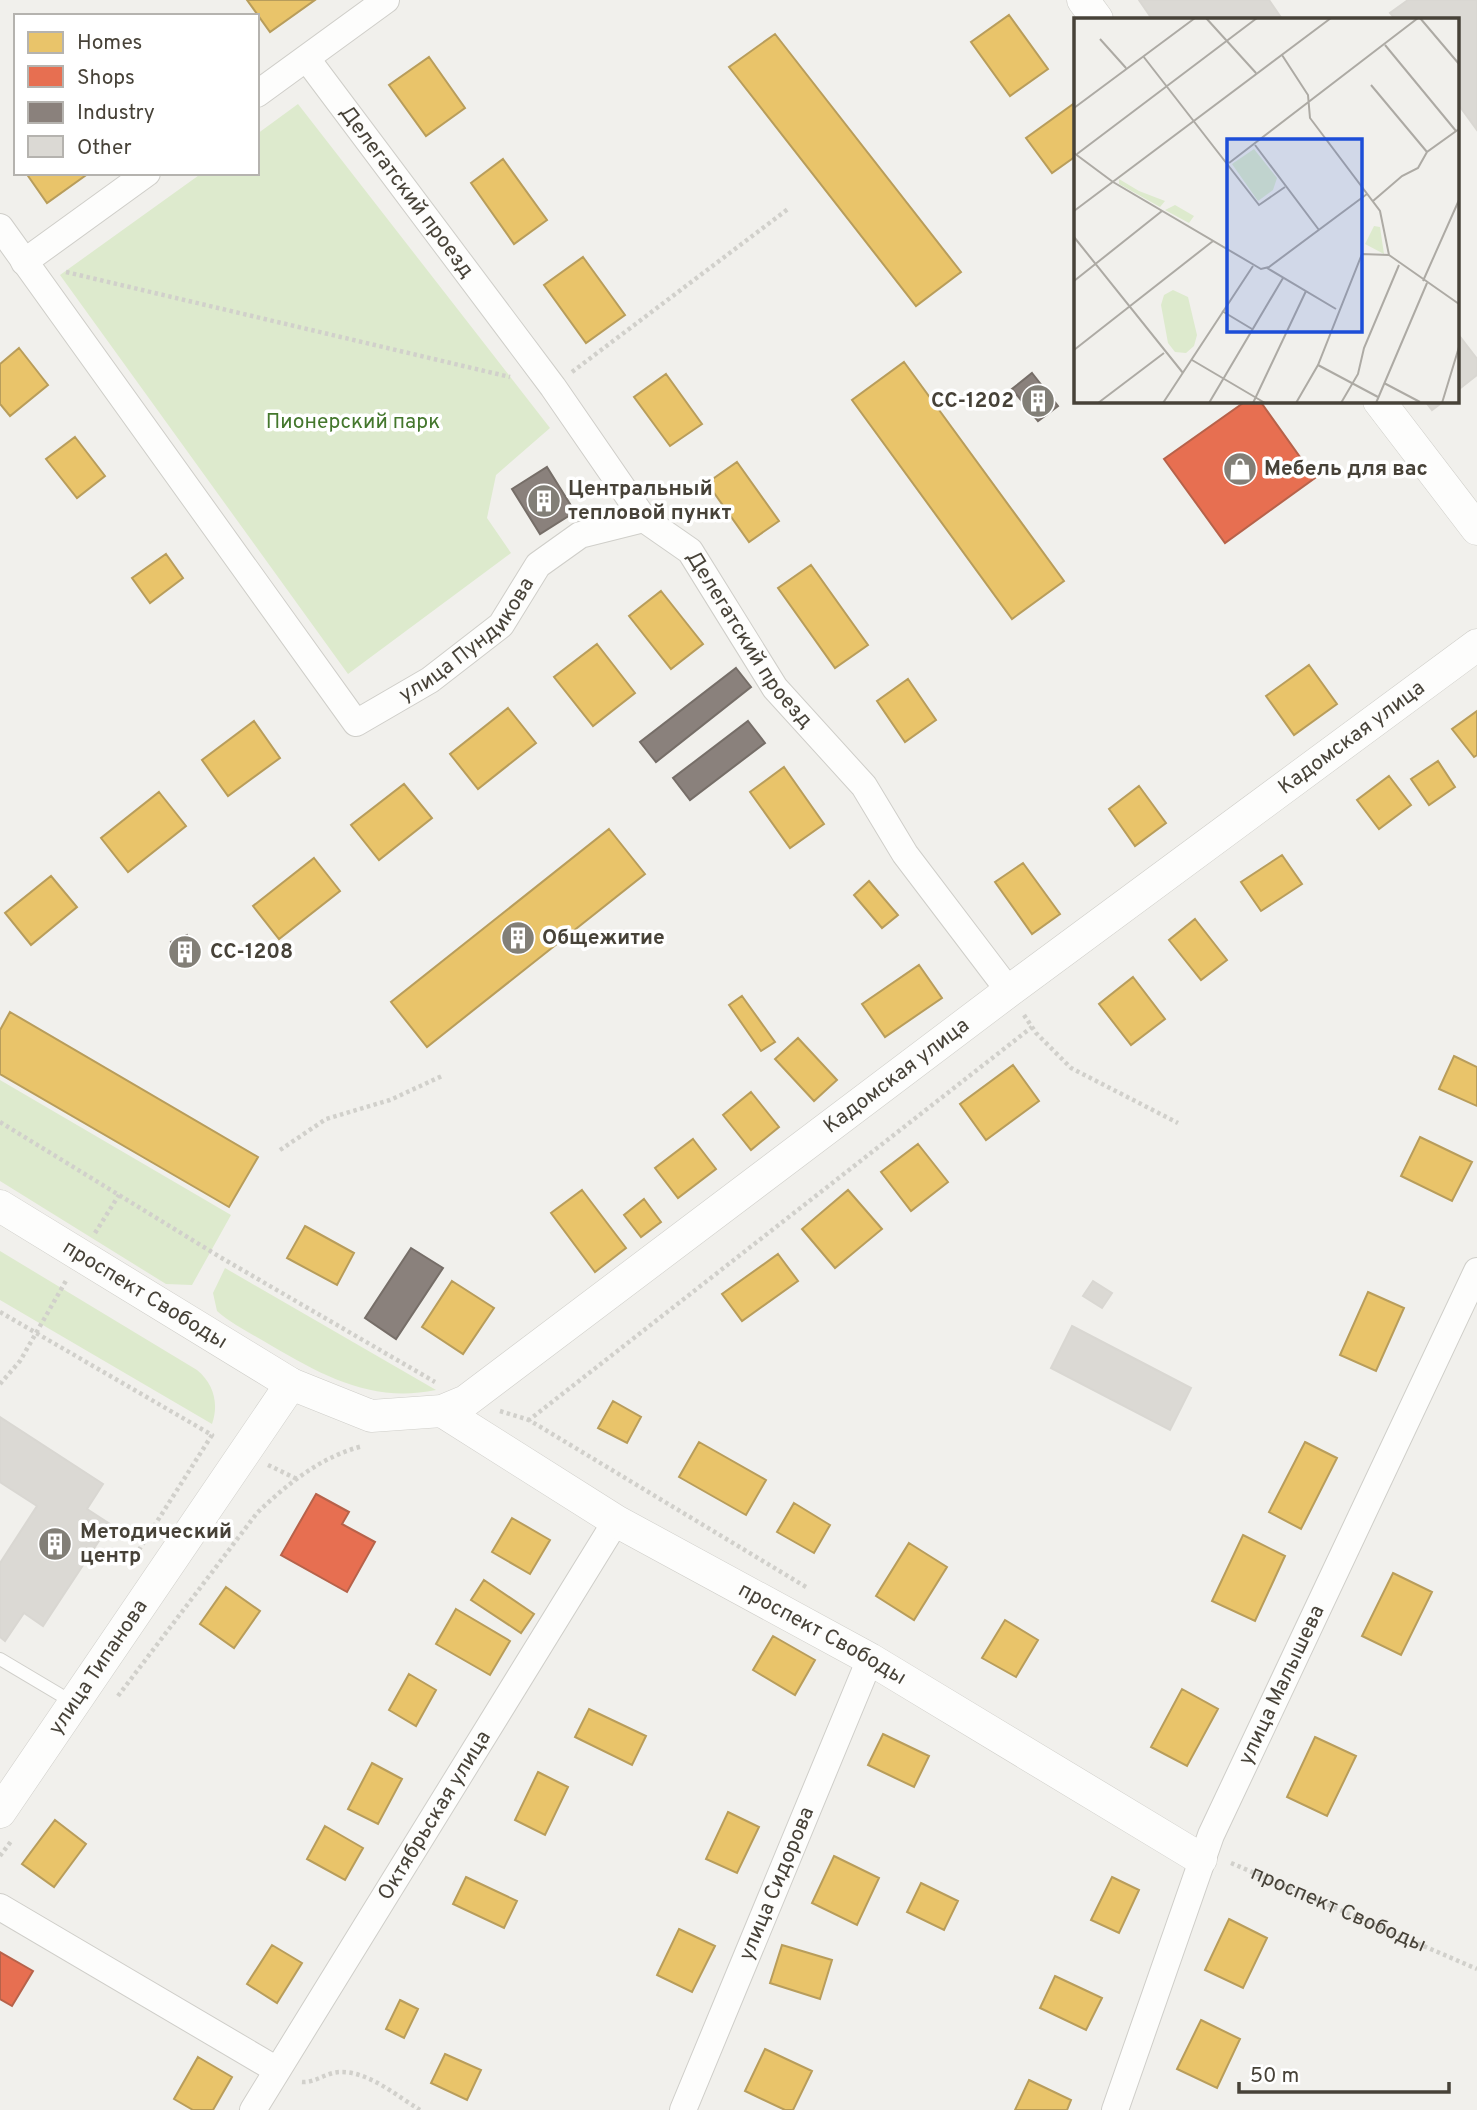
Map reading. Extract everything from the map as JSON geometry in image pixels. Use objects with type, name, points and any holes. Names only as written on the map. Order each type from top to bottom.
[{"type":"street","points":[[259,93],[386,0]]},
{"type":"street","points":[[1083,0],[1096,18]]},
{"type":"street","name":"Делегатский проезд","points":[[307,59],[553,387],[644,519],[690,551],[775,688],[864,786],[905,854],[1009,992]]},
{"type":"street","points":[[0,227],[24,262],[144,175]]},
{"type":"street","name":"улица Пундикова","points":[[24,262],[356,723],[430,680],[501,625],[538,565],[580,535],[644,519]]},
{"type":"street","points":[[1380,402],[1477,529]]},
{"type":"street","name":"Кадомская улица","points":[[454,1406],[1477,645]]},
{"type":"street","name":"проспект Свободы","points":[[0,1206],[291,1384]]},
{"type":"street","name":"улица Малышева","points":[[1115,2110],[1206,1847],[1477,1271]]},
{"type":"street","points":[[291,1384],[371,1416],[454,1406]]},
{"type":"street","name":"улица Типанова","points":[[8,1824],[74,1703],[291,1384]]},
{"type":"street","name":"проспект Свободы","points":[[454,1406],[616,1521],[870,1658],[1206,1847]]},
{"type":"street","name":"Октябрьская улица","points":[[253,2110],[616,1521]]},
{"type":"street","name":"улица Сидорова","points":[[683,2110],[870,1658]]},
{"type":"street","points":[[0,1907],[277,2070]]},
{"type":"lane","points":[[0,1659],[74,1703]]},
{"type":"path","points":[[24,262],[553,387],[788,209]]},
{"type":"path","points":[[1009,992],[1032,1027],[1071,1068],[1178,1124]]},
{"type":"path","points":[[520,1423],[529,1420],[1032,1027]]},
{"type":"path","points":[[280,1150],[326,1119],[390,1100],[442,1076]]},
{"type":"path","points":[[0,1122],[220,1257],[454,1406],[529,1420],[811,1591]]},
{"type":"path","points":[[0,1312],[212,1435],[132,1560]]},
{"type":"path","points":[[0,1384],[20,1361],[34,1332]]},
{"type":"path","points":[[110,1707],[257,1513],[276,1495],[320,1464],[348,1450],[373,1444]]},
{"type":"path","points":[[91,1677],[118,1696]]},
{"type":"path","points":[[0,1856],[8,1824]]},
{"type":"path","name":"проспект Свободы","points":[[1206,1847],[1231,1864],[1477,1969]]},
{"type":"path","points":[[277,2070],[296,2082],[307,2083],[336,2072],[350,2073],[367,2078],[420,2110]]},
{"type":"green space","name":"Пионерский парк","points":[[298,104],[550,428],[496,475],[487,518],[511,553],[348,674],[60,275],[199,175],[259,175],[259,133]]},
{"type":"green space","points":[[0,1080],[231,1215],[192,1285],[166,1284],[0,1181]]},
{"type":"green space","points":[[0,1251],[197,1370],[214,1395],[212,1424],[0,1300]]},
{"type":"green space","points":[[225,1268],[436,1390],[391,1393],[370,1390],[331,1377],[272,1346],[217,1311],[213,1293]]},
{"type":"building: Homes","points":[[247,0],[315,0],[270,32]]},
{"type":"building: Homes","points":[[1009,15],[1048,69],[1010,96],[971,42]]},
{"type":"building: Homes","points":[[775,34],[961,272],[916,306],[729,67]]},
{"type":"building: Homes","points":[[429,57],[465,108],[426,136],[389,85]]},
{"type":"building: Homes","points":[[1074,103],[1074,157],[1052,173],[1026,138]]},
{"type":"building: Homes","points":[[503,159],[547,220],[514,244],[471,183]]},
{"type":"building: Homes","points":[[27,175],[86,175],[47,203]]},
{"type":"building: Homes","points":[[583,257],[625,315],[586,343],[544,285]]},
{"type":"building: Homes","points":[[19,348],[48,385],[10,416],[0,404],[0,364]]},
{"type":"building: Homes","points":[[904,362],[1064,581],[1012,619],[852,400]]},
{"type":"building: Homes","points":[[666,374],[702,424],[670,446],[634,397]]},
{"type":"building: Homes","points":[[75,437],[105,476],[77,498],[46,459]]},
{"type":"building: Homes","points":[[737,462],[779,521],[749,542],[707,483]]},
{"type":"building: Homes","points":[[166,554],[183,578],[150,603],[132,578]]},
{"type":"building: Homes","points":[[811,565],[868,645],[835,668],[778,588]]},
{"type":"building: Homes","points":[[661,591],[703,644],[671,669],[629,616]]},
{"type":"building: Homes","points":[[597,644],[635,693],[593,726],[554,677]]},
{"type":"building: Homes","points":[[1309,665],[1337,704],[1294,735],[1266,696]]},
{"type":"building: Homes","points":[[908,679],[936,720],[905,742],[877,701]]},
{"type":"building: Homes","points":[[508,708],[536,743],[478,789],[450,754]]},
{"type":"building: Homes","points":[[1477,711],[1477,755],[1474,757],[1452,729]]},
{"type":"building: Homes","points":[[254,721],[280,758],[228,796],[202,760]]},
{"type":"building: Homes","points":[[1438,761],[1455,787],[1429,805],[1411,779]]},
{"type":"building: Homes","points":[[784,767],[824,824],[790,848],[750,792]]},
{"type":"building: Homes","points":[[1389,776],[1411,805],[1379,829],[1357,800]]},
{"type":"building: Homes","points":[[404,784],[432,818],[379,860],[351,825]]},
{"type":"building: Homes","points":[[1139,786],[1166,823],[1135,846],[1109,809]]},
{"type":"building: Homes","points":[[159,792],[186,826],[128,872],[101,838]]},
{"type":"building: Homes","name":"Общежитие","points":[[609,829],[645,874],[427,1047],[391,1002]]},
{"type":"building: Homes","points":[[1282,855],[1302,884],[1261,911],[1241,882]]},
{"type":"building: Homes","points":[[314,858],[340,891],[279,939],[253,906]]},
{"type":"building: Homes","points":[[1023,863],[1060,914],[1032,934],[995,882]]},
{"type":"building: Homes","points":[[51,876],[77,907],[31,945],[5,913]]},
{"type":"building: Homes","points":[[869,881],[898,915],[882,928],[854,895]]},
{"type":"building: Homes","points":[[1195,919],[1227,960],[1201,980],[1169,940]]},
{"type":"building: Homes","points":[[919,965],[942,998],[885,1037],[862,1004]]},
{"type":"building: Homes","points":[[1133,977],[1165,1019],[1131,1045],[1099,1004]]},
{"type":"building: Homes","points":[[742,996],[775,1042],[761,1051],[729,1005]]},
{"type":"building: Homes","points":[[10,1012],[258,1157],[229,1207],[0,1074],[0,1030]]},
{"type":"building: Homes","points":[[798,1038],[837,1080],[814,1101],[775,1059]]},
{"type":"building: Homes","points":[[1454,1056],[1477,1067],[1477,1106],[1439,1089]]},
{"type":"building: Homes","points":[[1013,1065],[1039,1101],[986,1140],[960,1104]]},
{"type":"building: Homes","points":[[751,1092],[779,1127],[751,1150],[723,1115]]},
{"type":"building: Homes","points":[[1420,1137],[1472,1162],[1452,1201],[1401,1176]]},
{"type":"building: Homes","points":[[693,1139],[716,1169],[678,1198],[655,1168]]},
{"type":"building: Homes","points":[[918,1144],[948,1182],[911,1211],[881,1172]]},
{"type":"building: Homes","points":[[582,1190],[626,1248],[595,1272],[551,1213]]},
{"type":"building: Homes","points":[[848,1190],[882,1229],[835,1268],[802,1229]]},
{"type":"building: Homes","points":[[644,1199],[661,1222],[641,1237],[624,1215]]},
{"type":"building: Homes","points":[[305,1226],[354,1253],[337,1285],[287,1258]]},
{"type":"building: Homes","points":[[778,1254],[798,1281],[742,1321],[722,1294]]},
{"type":"building: Homes","points":[[452,1281],[494,1308],[463,1354],[422,1327]]},
{"type":"building: Homes","points":[[1368,1292],[1404,1308],[1376,1371],[1340,1355]]},
{"type":"building: Homes","points":[[613,1401],[641,1417],[627,1443],[598,1428]]},
{"type":"building: Homes","points":[[699,1442],[766,1480],[746,1515],[679,1477]]},
{"type":"building: Homes","points":[[1305,1442],[1337,1458],[1301,1529],[1269,1512]]},
{"type":"building: Homes","points":[[794,1503],[830,1525],[814,1553],[777,1532]]},
{"type":"building: Homes","points":[[512,1518],[550,1540],[530,1574],[492,1552]]},
{"type":"building: Homes","points":[[1243,1535],[1285,1556],[1255,1621],[1212,1601]]},
{"type":"building: Homes","points":[[909,1543],[947,1567],[914,1620],[876,1596]]},
{"type":"building: Homes","points":[[1393,1573],[1432,1592],[1401,1655],[1362,1636]]},
{"type":"building: Homes","points":[[484,1580],[534,1614],[521,1633],[471,1600]]},
{"type":"building: Homes","points":[[226,1587],[260,1611],[234,1648],[200,1624]]},
{"type":"building: Homes","points":[[456,1609],[510,1641],[490,1675],[436,1644]]},
{"type":"building: Homes","points":[[1005,1620],[1038,1640],[1016,1677],[982,1658]]},
{"type":"building: Homes","points":[[773,1636],[815,1660],[795,1695],[753,1670]]},
{"type":"building: Homes","points":[[409,1674],[436,1690],[416,1726],[389,1710]]},
{"type":"building: Homes","points":[[1182,1689],[1218,1709],[1187,1766],[1151,1747]]},
{"type":"building: Homes","points":[[589,1709],[646,1736],[632,1765],[575,1737]]},
{"type":"building: Homes","points":[[883,1734],[929,1756],[914,1787],[868,1765]]},
{"type":"building: Homes","points":[[1315,1737],[1356,1756],[1327,1816],[1287,1797]]},
{"type":"building: Homes","points":[[372,1763],[402,1779],[378,1824],[348,1809]]},
{"type":"building: Homes","points":[[538,1772],[568,1787],[545,1835],[515,1820]]},
{"type":"building: Homes","points":[[728,1812],[759,1827],[737,1873],[706,1859]]},
{"type":"building: Homes","points":[[55,1820],[86,1844],[54,1887],[22,1864]]},
{"type":"building: Homes","points":[[325,1826],[363,1848],[345,1880],[307,1859]]},
{"type":"building: Homes","points":[[834,1856],[879,1878],[857,1925],[812,1903]]},
{"type":"building: Homes","points":[[466,1877],[517,1901],[504,1928],[453,1904]]},
{"type":"building: Homes","points":[[1112,1877],[1139,1890],[1119,1933],[1091,1920]]},
{"type":"building: Homes","points":[[921,1883],[958,1901],[944,1930],[907,1912]]},
{"type":"building: Homes","points":[[1229,1919],[1267,1938],[1243,1988],[1205,1970]]},
{"type":"building: Homes","points":[[679,1929],[715,1946],[692,1992],[657,1975]]},
{"type":"building: Homes","points":[[272,1945],[302,1963],[277,2003],[247,1984]]},
{"type":"building: Homes","points":[[782,1945],[832,1960],[820,1999],[770,1983]]},
{"type":"building: Homes","points":[[1055,1976],[1102,1998],[1086,2030],[1040,2008]]},
{"type":"building: Homes","points":[[400,2000],[418,2009],[404,2038],[386,2029]]},
{"type":"building: Homes","points":[[1201,2020],[1240,2039],[1217,2088],[1177,2069]]},
{"type":"building: Homes","points":[[765,2049],[812,2071],[793,2110],[785,2110],[745,2091]]},
{"type":"building: Homes","points":[[445,2054],[481,2070],[467,2100],[431,2083]]},
{"type":"building: Homes","points":[[198,2057],[232,2077],[213,2110],[193,2110],[174,2099]]},
{"type":"building: Homes","points":[[1029,2080],[1071,2100],[1067,2110],[1015,2110]]},
{"type":"building: Shops","name":"Мебель для вас","points":[[1245,402],[1261,402],[1315,478],[1225,543],[1164,459]]},
{"type":"building: Shops","points":[[316,1494],[349,1512],[342,1524],[375,1542],[347,1592],[281,1555]]},
{"type":"building: Shops","points":[[0,1952],[33,1971],[12,2006],[0,1999]]},
{"type":"building: Industry","name":"СС-1202","points":[[1032,373],[1058,406],[1038,421],[1012,389]]},
{"type":"building: Industry","name":"Центральный тепловой пункт","points":[[547,467],[575,512],[540,534],[512,489]]},
{"type":"building: Industry","points":[[736,668],[751,687],[656,762],[640,742]]},
{"type":"building: Industry","points":[[748,721],[765,743],[690,800],[673,778]]},
{"type":"building: Industry","name":"СС-1208","points":[[187,935],[197,957],[181,965],[171,942]]},
{"type":"building: Industry","points":[[411,1248],[443,1268],[396,1339],[365,1318]]},
{"type":"building: Other","points":[[1139,0],[1269,0],[1281,18],[1151,18]]},
{"type":"building: Other","points":[[1408,0],[1477,0],[1477,130],[1460,107],[1460,18],[1394,18],[1390,13]]},
{"type":"building: Other","points":[[1460,337],[1477,359],[1477,375],[1460,388]]},
{"type":"building: Other","points":[[1426,402],[1443,402],[1432,410]]},
{"type":"building: Other","points":[[1093,1281],[1112,1293],[1102,1308],[1083,1296]]},
{"type":"building: Other","points":[[1072,1326],[1191,1388],[1170,1430],[1051,1368]]},
{"type":"building: Other","name":"Методический центр","points":[[0,1417],[103,1484],[87,1509],[110,1524],[43,1626],[24,1613],[5,1641],[0,1637],[0,1563],[37,1506],[0,1482]]},
{"type":"place","name":"СС-1202","points":[[1038,401]]},
{"type":"place","name":"Мебель для вас","points":[[1240,469]]},
{"type":"place","name":"Центральный тепловой пункт","points":[[544,501]]},
{"type":"place","name":"Общежитие","points":[[518,938]]},
{"type":"place","name":"СС-1208","points":[[185,952]]},
{"type":"place","name":"Методический центр","points":[[55,1544]]}]
